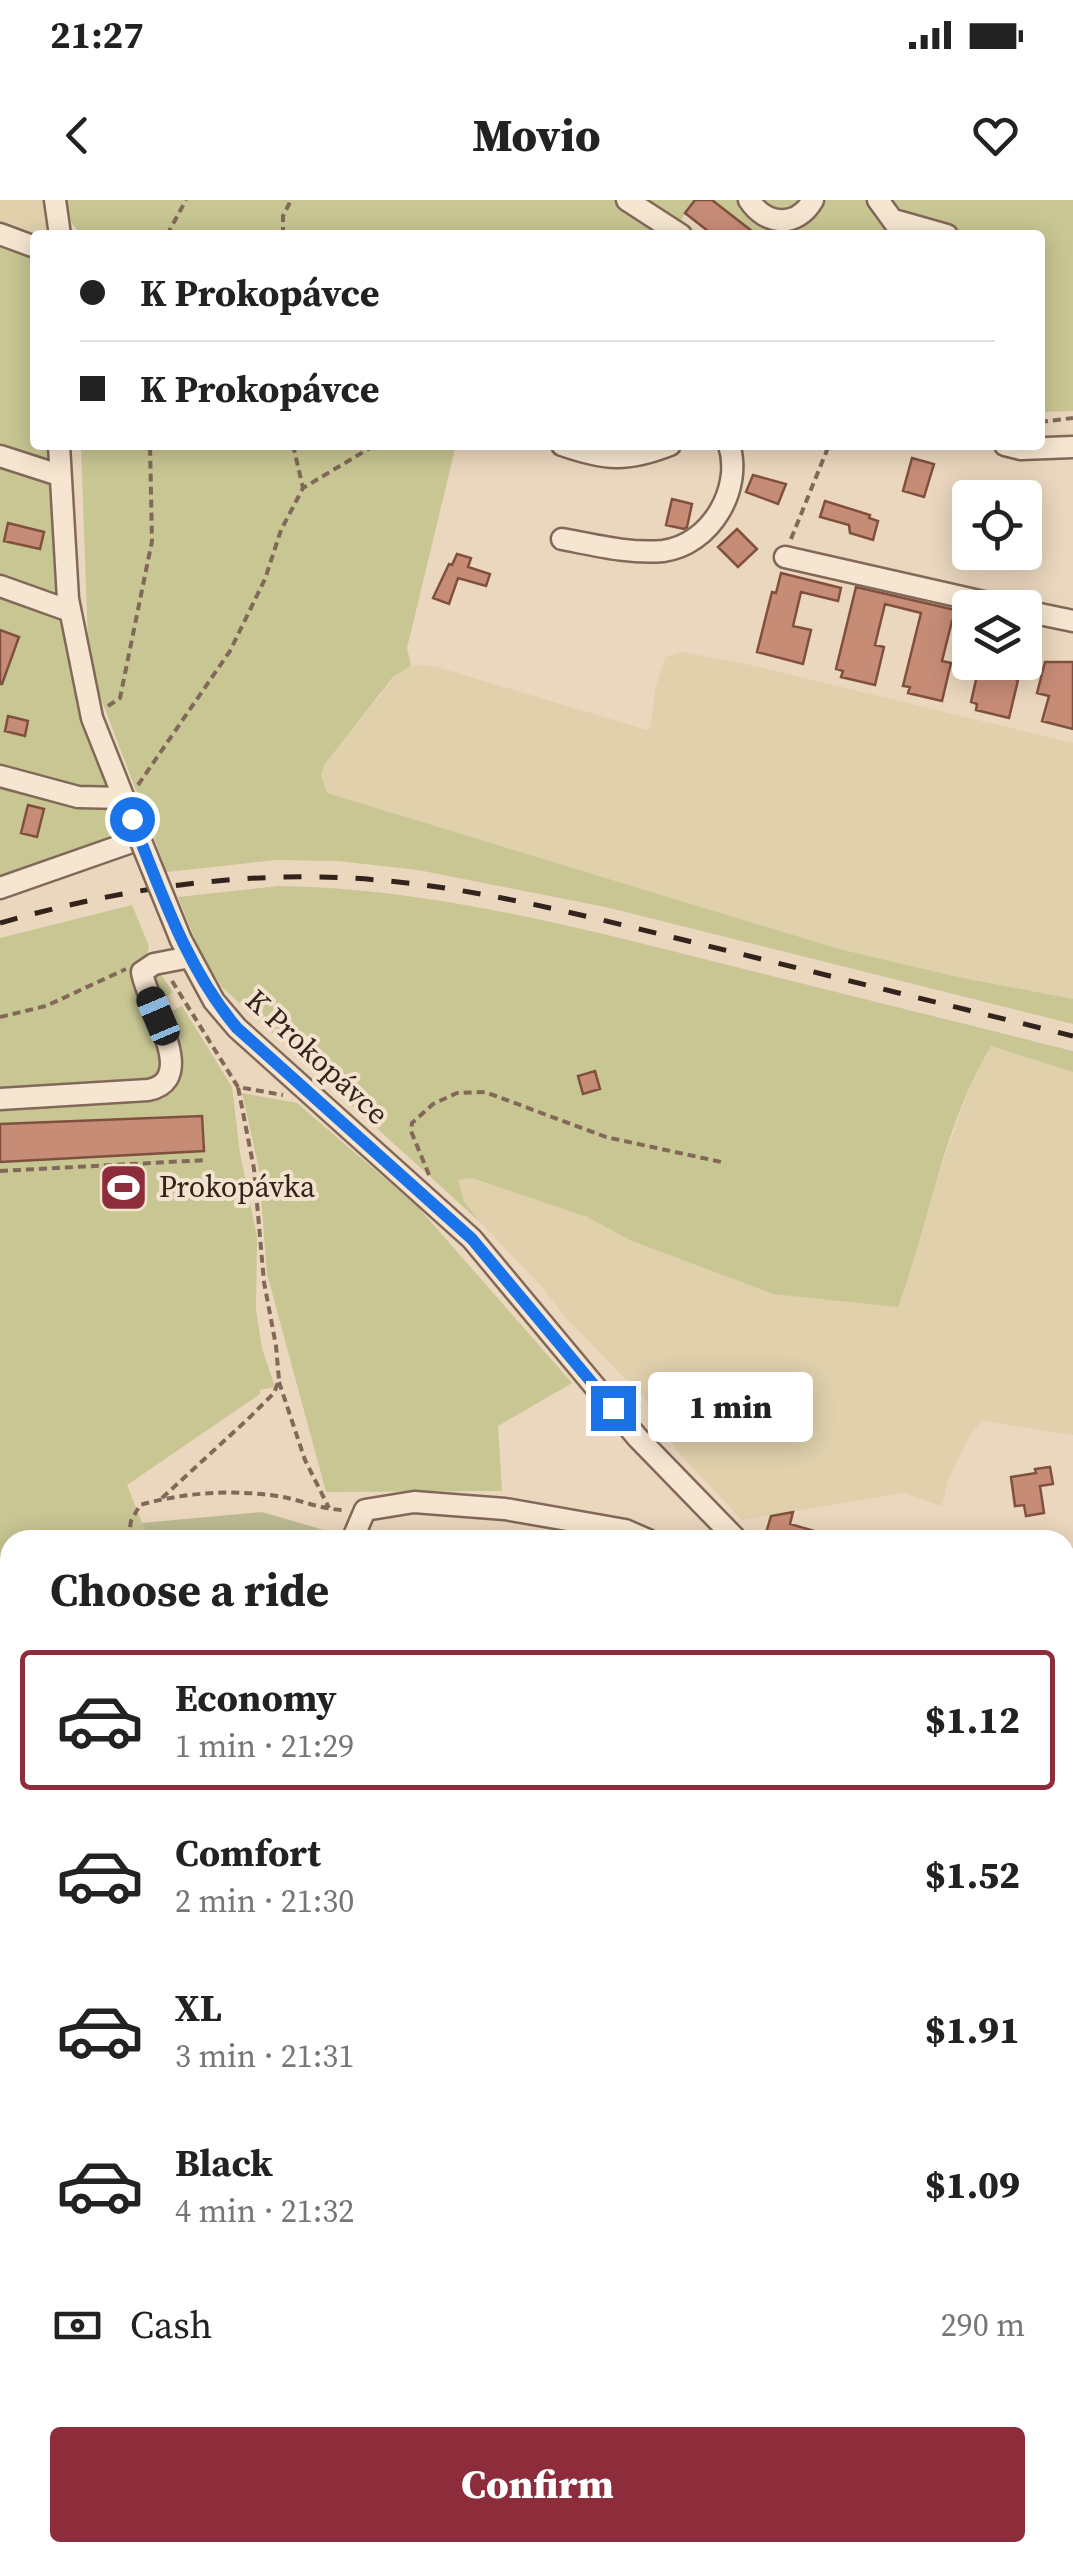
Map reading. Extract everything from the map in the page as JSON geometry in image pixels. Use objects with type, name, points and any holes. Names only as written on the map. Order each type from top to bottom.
[{"type":"street","points":[[55,200],[59,230]]},
{"type":"street","points":[[627,200],[674,230]]},
{"type":"street","points":[[749,200],[766,218],[789,220],[802,216],[813,200]]},
{"type":"street","points":[[878,200],[898,228]]},
{"type":"street","points":[[0,234],[30,244]]},
{"type":"street","points":[[1045,448],[1073,447]]},
{"type":"street","name":"K Prokopávce","points":[[59,450],[70,611],[92,718],[180,953],[237,1028],[472,1239],[636,1437],[726,1530]]},
{"type":"street","points":[[580,450],[631,458],[655,450]]},
{"type":"street","points":[[562,539],[638,550],[678,547],[699,532],[729,496],[734,478],[729,450]]},
{"type":"street","points":[[0,456],[59,475]]},
{"type":"street","points":[[787,558],[952,595]]},
{"type":"street","points":[[0,586],[70,611]]},
{"type":"street","points":[[1042,615],[1073,622]]},
{"type":"street","points":[[0,776],[78,798],[124,798]]},
{"type":"street","points":[[0,888],[135,841]]},
{"type":"street","points":[[0,1099],[148,1090],[167,1084],[172,1066],[166,1035],[142,976],[144,969],[180,953]]},
{"type":"street","points":[[356,1530],[365,1510],[414,1502],[504,1508],[625,1530]]},
{"type":"street","points":[[708,1530],[713,1518]]},
{"type":"path","points":[[170,230],[186,200]]},
{"type":"path","points":[[283,230],[291,200]]},
{"type":"path","points":[[1045,421],[1073,418]]},
{"type":"path","points":[[92,718],[120,698],[124,680],[152,541],[150,450]]},
{"type":"path","points":[[294,450],[303,488]]},
{"type":"path","points":[[124,798],[146,778],[230,651],[303,488],[368,450]]},
{"type":"path","points":[[787,558],[792,532],[828,450]]},
{"type":"path","points":[[180,953],[166,972],[238,1086],[254,1168],[264,1282],[279,1380],[305,1460],[329,1508]]},
{"type":"path","points":[[0,1017],[46,1006],[134,965]]},
{"type":"path","points":[[238,1086],[286,1096]]},
{"type":"path","points":[[432,1182],[410,1131],[412,1122],[433,1104],[457,1093],[485,1092],[606,1137],[726,1163]]},
{"type":"path","points":[[92,1157],[93,1166]]},
{"type":"path","points":[[0,1171],[207,1160]]},
{"type":"path","points":[[162,1498],[274,1393],[279,1380]]},
{"type":"path","points":[[129,1530],[140,1506],[162,1498],[213,1493],[254,1494],[329,1508],[365,1510]]},
{"type":"shaded area","points":[[0,200],[46,200],[49,227],[45,230],[30,230],[30,235],[0,225]]},
{"type":"shaded area","points":[[66,200],[1073,200],[1073,411],[1045,412],[1045,230],[706,230],[685,214],[675,230],[77,230]]},
{"type":"shaded area","points":[[0,242],[30,253],[30,450],[52,450],[83,721],[126,833],[0,878]]},
{"type":"shaded area","points":[[81,450],[455,450],[407,648],[411,666],[393,677],[325,764],[321,775],[327,793],[839,949],[1073,999],[1073,1024],[610,908],[418,870],[338,861],[277,860],[167,872],[97,688],[88,642]]},
{"type":"shaded area","points":[[681,652],[742,663],[1073,743],[1073,999],[839,949],[327,793],[321,775],[325,764],[401,669],[437,667],[647,730],[665,657]]},
{"type":"shaded area","points":[[278,886],[386,893],[493,910],[599,933],[1073,1051],[1073,1072],[991,1046],[949,1141],[898,1307],[773,1294],[632,1241],[587,1217],[472,1178],[458,1180],[464,1201],[481,1223],[222,987],[201,954],[178,897]]},
{"type":"shaded area","name":"Prokopávka","points":[[132,905],[149,946],[147,954],[173,992],[164,999],[172,1011],[182,1006],[232,1087],[257,1237],[256,1309],[262,1348],[275,1387],[260,1390],[260,1394],[127,1485],[142,1530],[0,1530],[0,938]]},
{"type":"shaded area","points":[[991,1045],[1073,1072],[1073,1435],[983,1421],[970,1435],[948,1480],[942,1506],[904,1493],[742,1520],[677,1451],[644,1398],[481,1223],[464,1201],[456,1181],[471,1178],[587,1217],[632,1241],[773,1294],[910,1273],[929,1201],[974,1074]]},
{"type":"shaded area","points":[[242,1093],[297,1103],[417,1206],[572,1383],[498,1426],[502,1491],[326,1492],[267,1274],[259,1169]]},
{"type":"green space","points":[[262,1512],[324,1530],[143,1530],[142,1523]]},
{"type":"building","points":[[695,200],[712,200],[751,230],[707,230],[685,213]]},
{"type":"building","points":[[912,458],[934,464],[924,497],[903,491]]},
{"type":"building","points":[[753,475],[786,484],[778,504],[746,492]]},
{"type":"building","points":[[672,499],[692,504],[684,529],[666,525]]},
{"type":"building","points":[[825,501],[878,521],[873,540],[850,533],[849,525],[820,517]]},
{"type":"building","points":[[8,523],[44,532],[40,549],[4,541]]},
{"type":"building","points":[[737,529],[757,549],[738,567],[718,547]]},
{"type":"building","points":[[457,554],[471,558],[468,567],[490,574],[486,586],[458,578],[449,604],[433,598]]},
{"type":"building","points":[[781,573],[841,588],[838,601],[801,592],[793,626],[811,630],[803,664],[757,652],[772,592],[776,593]]},
{"type":"building","points":[[856,587],[952,609],[942,661],[951,663],[942,701],[908,693],[910,687],[903,686],[921,613],[885,604],[875,645],[884,647],[875,685],[841,677],[843,671],[836,669]]},
{"type":"building","points":[[0,630],[19,637],[2,684],[0,684]]},
{"type":"building","points":[[1045,662],[1073,662],[1073,729],[1042,721],[1049,696],[1037,693]]},
{"type":"building","points":[[976,680],[1018,680],[1009,718],[976,710],[977,704],[971,702]]},
{"type":"building","points":[[8,716],[28,721],[25,736],[5,731]]},
{"type":"building","points":[[28,805],[44,809],[37,837],[21,833]]},
{"type":"building","points":[[595,1071],[600,1089],[583,1094],[578,1076]]},
{"type":"building","points":[[202,1116],[204,1151],[0,1162],[0,1124]]},
{"type":"building","points":[[1050,1467],[1053,1484],[1040,1486],[1044,1513],[1026,1516],[1024,1505],[1015,1506],[1011,1477]]},
{"type":"building","points":[[793,1512],[790,1524],[811,1530],[767,1530],[771,1516]]},
{"type":"railway","points":[[0,923],[79,903],[199,883],[279,877],[366,879],[504,898],[1073,1036]]},
{"type":"place","name":"Prokopávka","points":[[124,1187]]},
{"type":"route","points":[[132,819],[182,940],[214,1001],[237,1028],[472,1239],[613,1408]]}]
